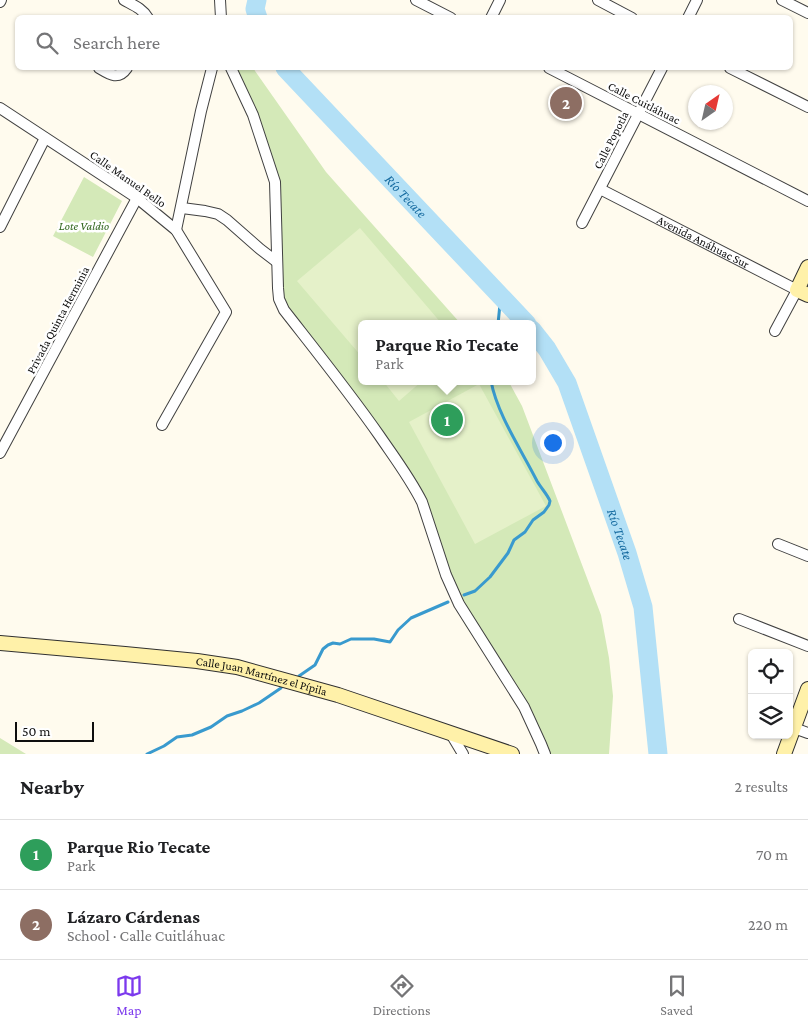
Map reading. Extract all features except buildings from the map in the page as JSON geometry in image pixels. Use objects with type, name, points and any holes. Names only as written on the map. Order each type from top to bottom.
[{"type":"main road","points":[[802,292],[808,267]]},
{"type":"main road","name":"Calle Juan Martínez el Pípila","points":[[0,644],[197,661],[237,667],[338,695],[512,754]]},
{"type":"main road","points":[[784,754],[808,689]]},
{"type":"street","points":[[124,0],[138,7],[146,15]]},
{"type":"street","points":[[220,0],[221,15]]},
{"type":"street","points":[[416,0],[445,15]]},
{"type":"street","points":[[492,15],[500,0]]},
{"type":"street","points":[[598,0],[626,15]]},
{"type":"street","points":[[690,15],[697,0]]},
{"type":"street","points":[[782,0],[808,13]]},
{"type":"street","points":[[102,70],[116,76],[125,70]]},
{"type":"street","points":[[176,230],[211,70]]},
{"type":"street","points":[[231,70],[253,115],[275,182],[279,299],[284,310],[359,407],[413,485],[422,502],[446,575],[459,604],[524,707],[545,754]]},
{"type":"street","name":"Calle Cuitláhuac","points":[[553,70],[808,201]]},
{"type":"street","name":"Calle Popotla","points":[[582,223],[661,70]]},
{"type":"street","points":[[734,70],[808,107]]},
{"type":"street","name":"Calle Manuel Bello","points":[[0,108],[137,198],[176,230],[226,312],[162,425]]},
{"type":"street","points":[[0,227],[45,138]]},
{"type":"street","name":"Avenida Anáhuac Sur","points":[[600,189],[802,292]]},
{"type":"street","name":"Privada Quinta Herminia","points":[[0,453],[137,198]]},
{"type":"street","points":[[182,208],[218,214],[277,262]]},
{"type":"street","points":[[775,331],[802,292]]},
{"type":"street","points":[[778,544],[808,556]]},
{"type":"street","points":[[739,619],[808,646]]},
{"type":"street","points":[[794,728],[808,734]]},
{"type":"street","points":[[451,734],[463,754]]},
{"type":"green space","points":[[232,70],[254,70],[326,172],[457,320],[358,320],[358,385],[511,385],[522,406],[601,615],[609,658],[613,696],[609,754],[539,754],[532,732],[503,679],[465,625],[443,574],[426,516],[404,472],[307,338],[279,294],[269,159]]},
{"type":"green space","name":"Lote Valdio","points":[[84,177],[122,201],[93,257],[53,236]]},
{"type":"green space","points":[[360,228],[439,320],[358,320],[358,352],[297,281]]},
{"type":"green space","points":[[386,385],[417,385],[399,401]]},
{"type":"green space","points":[[480,385],[546,506],[475,544],[409,422]]},
{"type":"green space","points":[[0,738],[26,754],[0,754]]},
{"type":"waterway","name":"Río Tecate","points":[[257,0],[255,9],[257,15]]},
{"type":"waterway","name":"Río Tecate","points":[[287,70],[523,320]]},
{"type":"waterway","points":[[498,293],[500,304],[498,320]]},
{"type":"waterway","name":"Río Tecate","points":[[536,335],[547,349],[567,383],[627,553],[643,607],[658,754]]},
{"type":"waterway","points":[[464,595],[475,591],[490,577],[508,553],[514,540],[525,532],[533,520],[544,512],[550,501],[537,481],[504,419],[492,385]]},
{"type":"waterway","points":[[299,676],[315,665],[323,649],[328,645],[333,643],[340,644],[351,639],[374,639],[390,642],[398,630],[411,618],[448,602]]},
{"type":"waterway","points":[[147,754],[177,737],[192,735],[211,727],[227,716],[259,703],[281,688]]},
{"type":"place","name":"Lázaro Cárdenas","points":[[566,103]]},
{"type":"place","name":"Parque Rio Tecate","points":[[447,420]]}]
